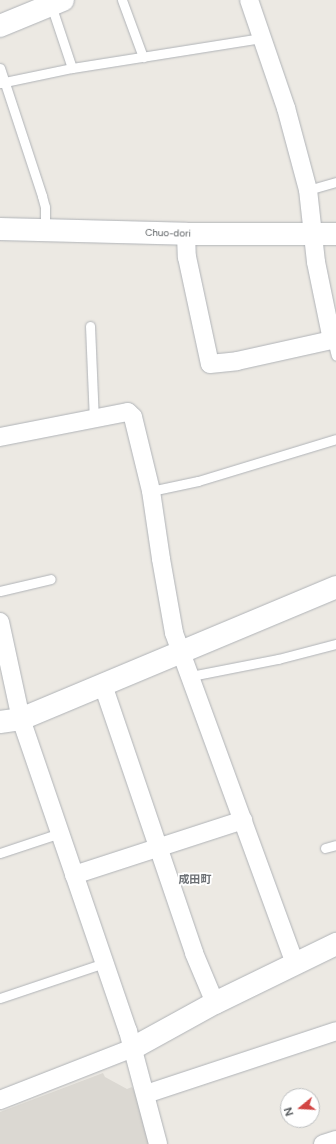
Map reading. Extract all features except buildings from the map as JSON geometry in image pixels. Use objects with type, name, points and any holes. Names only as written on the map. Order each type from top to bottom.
[{"type":"street","points":[[186,234],[187,257],[210,364],[334,348],[313,235],[308,190],[286,108],[249,0]]},
{"type":"street","points":[[0,26],[55,2]]},
{"type":"street","name":"Chuo-dori","points":[[0,229],[186,234],[336,234]]},
{"type":"street","points":[[0,437],[94,420],[128,412],[133,417],[151,491],[160,559],[174,633],[191,676],[295,964]]},
{"type":"street","points":[[11,720],[103,685],[336,586]]},
{"type":"street","points":[[0,622],[11,720],[60,833],[133,1048],[158,1144]]},
{"type":"street","points":[[103,685],[194,953],[215,1003]]},
{"type":"street","points":[[74,875],[243,820]]},
{"type":"street","points":[[0,1100],[133,1048],[215,1003],[336,944]]},
{"type":"street","points":[[146,1094],[336,1031]]},
{"type":"street","points":[[323,1144],[336,1140]]},
{"type":"lane","points":[[122,0],[143,57]]},
{"type":"lane","points":[[55,2],[72,68]]},
{"type":"lane","points":[[2,83],[72,68],[262,38]]},
{"type":"lane","points":[[0,68],[2,83],[42,196],[45,207],[46,231]]},
{"type":"lane","points":[[308,190],[336,182]]},
{"type":"lane","points":[[90,326],[94,420]]},
{"type":"lane","points":[[151,491],[198,481],[336,439]]},
{"type":"lane","points":[[0,590],[51,579]]},
{"type":"lane","points":[[191,676],[284,657],[336,644]]},
{"type":"lane","points":[[0,853],[60,833]]},
{"type":"lane","points":[[325,848],[336,845]]},
{"type":"lane","points":[[0,998],[104,963]]},
{"type":"shaded area","points":[[103,1073],[105,1077],[127,1089],[132,1087],[138,1098],[150,1144],[0,1144],[0,1112]]},
{"type":"district","name":"成田町","points":[[195,880]]}]
